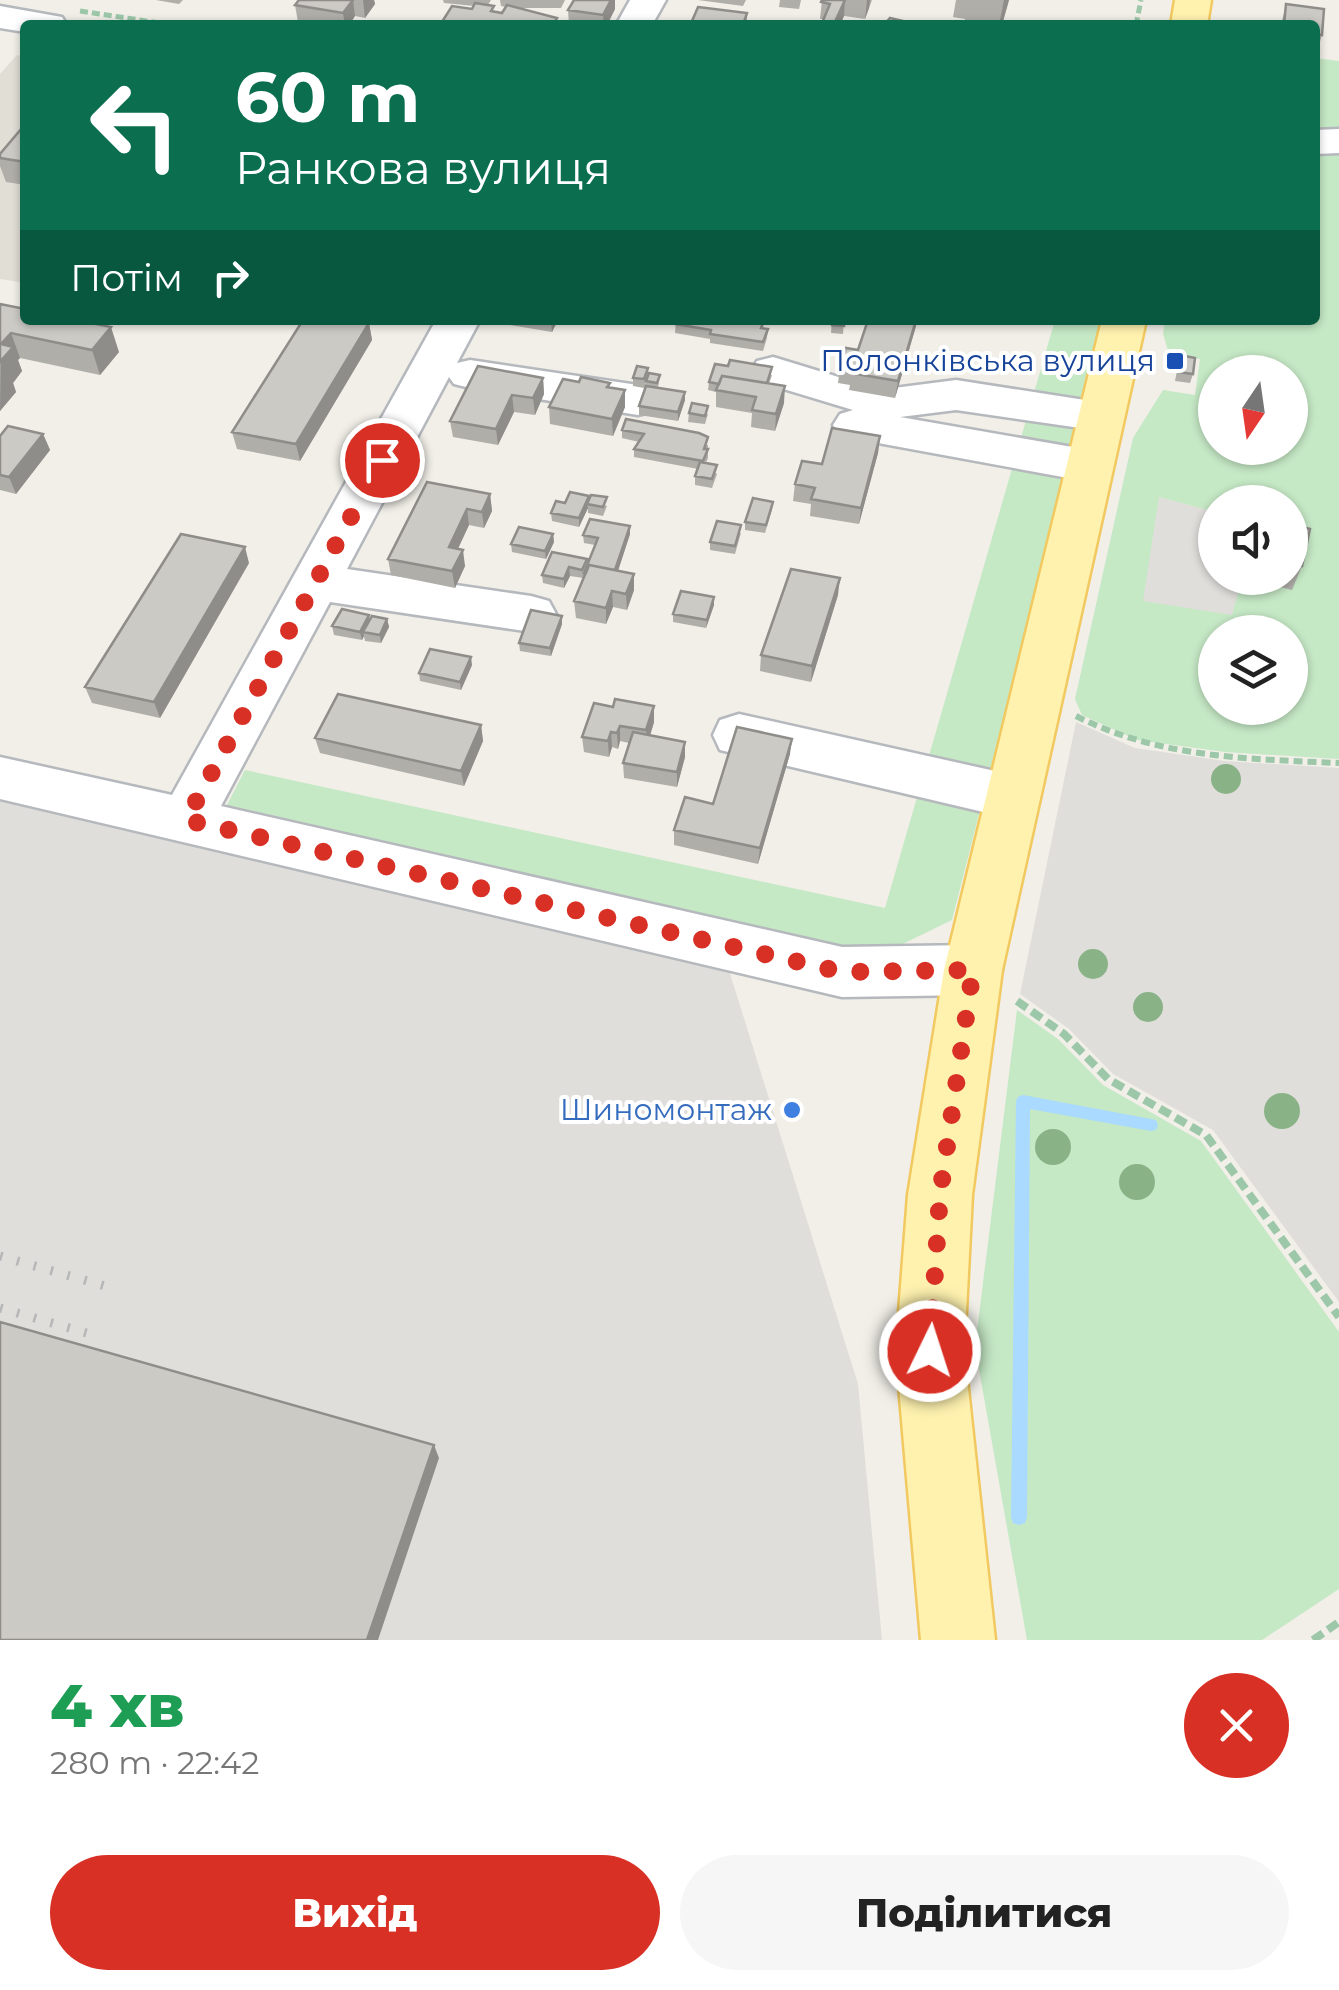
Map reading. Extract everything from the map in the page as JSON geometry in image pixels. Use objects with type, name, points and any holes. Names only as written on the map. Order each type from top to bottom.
[{"type":"main road","points":[[958,1640],[930,1351],[940,1194],[973,970],[1123,325]]},
{"type":"street","points":[[0,18],[51,14]]},
{"type":"street","points":[[186,820],[455,325]]},
{"type":"street","points":[[432,368],[638,400]]},
{"type":"street","points":[[772,371],[839,393],[894,403],[956,395],[1101,416]]},
{"type":"street","points":[[796,414],[1090,466]]},
{"type":"street","points":[[316,582],[531,614]]},
{"type":"street","points":[[739,735],[1013,796]]},
{"type":"street","points":[[0,778],[842,972],[973,970]]},
{"type":"path","points":[[51,14],[118,20]]},
{"type":"path","points":[[1038,689],[1079,719],[1136,744],[1225,756],[1339,763]]},
{"type":"path","points":[[973,970],[1064,1034],[1108,1079],[1206,1135],[1339,1316]]},
{"type":"path","points":[[1313,1640],[1339,1622]]},
{"type":"shaded area","points":[[20,56],[20,282],[0,279],[0,74]]},
{"type":"shaded area","points":[[1159,497],[1198,507],[1198,595],[1238,595],[1233,615],[1142,601]]},
{"type":"shaded area","points":[[1076,722],[1135,748],[1225,761],[1339,768],[1339,1302],[1213,1130],[1113,1074],[1069,1029],[1020,994]]},
{"type":"shaded area","points":[[0,800],[728,967],[858,1384],[882,1640],[0,1640]]},
{"type":"green space","points":[[1320,59],[1339,61],[1339,137],[1320,137]]},
{"type":"green space","points":[[1339,146],[1339,759],[1225,752],[1137,740],[1082,715],[1075,699],[1133,438],[1163,390],[1195,395],[1198,373],[1198,465],[1308,465],[1308,355],[1198,355],[1198,359],[1169,354],[1164,325],[1320,325],[1320,147]]},
{"type":"green space","points":[[1054,325],[1104,325],[952,920],[880,955],[227,805],[245,770],[885,908]]},
{"type":"green space","points":[[1017,1010],[1058,1039],[1103,1085],[1201,1141],[1339,1332],[1339,1589],[1262,1640],[1027,1640],[975,1347]]},
{"type":"building","points":[[299,0],[353,0],[343,13],[295,5]]},
{"type":"building","points":[[574,0],[611,0],[603,15],[568,10]]},
{"type":"building","points":[[845,0],[836,20],[823,20],[830,4],[821,2]]},
{"type":"building","points":[[475,3],[494,6],[491,11],[502,13],[507,5],[557,18],[443,20],[452,6],[472,9]]},
{"type":"building","points":[[1286,4],[1324,9],[1322,35],[1320,20],[1284,20]]},
{"type":"building","points":[[698,7],[747,13],[745,20],[692,20]]},
{"type":"building","points":[[20,130],[20,161],[0,158]]},
{"type":"building","points":[[0,304],[20,308],[20,325],[111,327],[92,350],[11,333],[1,344],[13,347],[0,362]]},
{"type":"building","points":[[300,325],[368,325],[296,444],[232,432]]},
{"type":"building","points":[[681,325],[762,325],[761,328],[768,329],[763,342],[710,334],[711,330]]},
{"type":"building","points":[[866,325],[915,325],[898,381],[851,373],[853,369],[840,366],[846,348],[858,350]]},
{"type":"building","points":[[1180,355],[1195,358],[1193,374],[1178,372]]},
{"type":"building","points":[[730,360],[772,367],[767,383],[722,376],[719,384],[709,382],[715,364],[728,366]]},
{"type":"building","points":[[478,366],[543,378],[533,398],[512,395],[496,429],[450,421]]},
{"type":"building","points":[[637,366],[648,368],[644,379],[633,378]]},
{"type":"building","points":[[649,373],[660,375],[657,383],[646,381]]},
{"type":"building","points":[[722,376],[785,386],[776,414],[752,410],[756,397],[716,390]]},
{"type":"building","points":[[581,377],[625,390],[612,419],[549,407],[563,379],[579,382]]},
{"type":"building","points":[[646,386],[685,392],[678,412],[639,406]]},
{"type":"building","points":[[692,403],[708,406],[705,416],[689,413]]},
{"type":"building","points":[[626,419],[708,437],[703,461],[634,449],[644,434],[622,430]]},
{"type":"building","points":[[8,426],[43,434],[9,477],[0,475],[0,436]]},
{"type":"building","points":[[832,428],[880,436],[861,508],[811,499],[815,488],[795,484],[802,461],[822,464]]},
{"type":"building","points":[[700,462],[717,465],[712,479],[695,476]]},
{"type":"building","points":[[427,482],[490,494],[482,512],[467,509],[449,547],[463,550],[452,571],[388,559]]},
{"type":"building","points":[[570,492],[589,496],[579,518],[551,513],[556,501],[565,503]]},
{"type":"building","points":[[591,495],[607,497],[603,507],[587,504]]},
{"type":"building","points":[[753,498],[773,502],[766,525],[745,522]]},
{"type":"building","points":[[590,519],[630,526],[615,570],[589,565],[584,573],[598,538],[583,535]]},
{"type":"building","points":[[717,521],[741,525],[735,546],[710,542]]},
{"type":"building","points":[[519,527],[553,534],[545,551],[511,544]]},
{"type":"building","points":[[181,534],[245,547],[154,702],[85,687]]},
{"type":"building","points":[[552,552],[587,559],[582,570],[569,567],[564,579],[542,575]]},
{"type":"building","points":[[589,565],[634,574],[626,594],[612,591],[606,608],[574,601]]},
{"type":"building","points":[[791,569],[840,578],[812,666],[761,655]]},
{"type":"building","points":[[681,591],[714,597],[707,620],[673,614]]},
{"type":"building","points":[[342,609],[369,615],[360,632],[332,626]]},
{"type":"building","points":[[531,610],[562,616],[550,648],[519,643]]},
{"type":"building","points":[[372,616],[387,619],[380,635],[363,632]]},
{"type":"building","points":[[430,649],[471,657],[460,682],[419,673]]},
{"type":"building","points":[[338,694],[481,725],[461,771],[315,738]]},
{"type":"building","points":[[615,699],[654,706],[646,730],[620,726],[617,733],[611,732],[608,741],[582,737],[594,703],[613,707]]},
{"type":"building","points":[[737,727],[792,739],[760,848],[674,830],[685,797],[713,804]]},
{"type":"building","points":[[633,732],[685,742],[677,772],[623,763]]},
{"type":"building","points":[[0,1322],[434,1445],[367,1640],[0,1640]]},
{"type":"waterway","points":[[1019,1517],[1023,1101],[1151,1125]]},
{"type":"railway","points":[[0,1256],[105,1286]]},
{"type":"railway","points":[[0,1308],[90,1334]]},
{"type":"place","name":"Полонківська вулиця","points":[[1175,361]]},
{"type":"place","name":"Шиномонтаж","points":[[792,1110]]},
{"type":"route","points":[[382,460],[186,820],[842,972],[973,970],[940,1194],[930,1351]]}]
